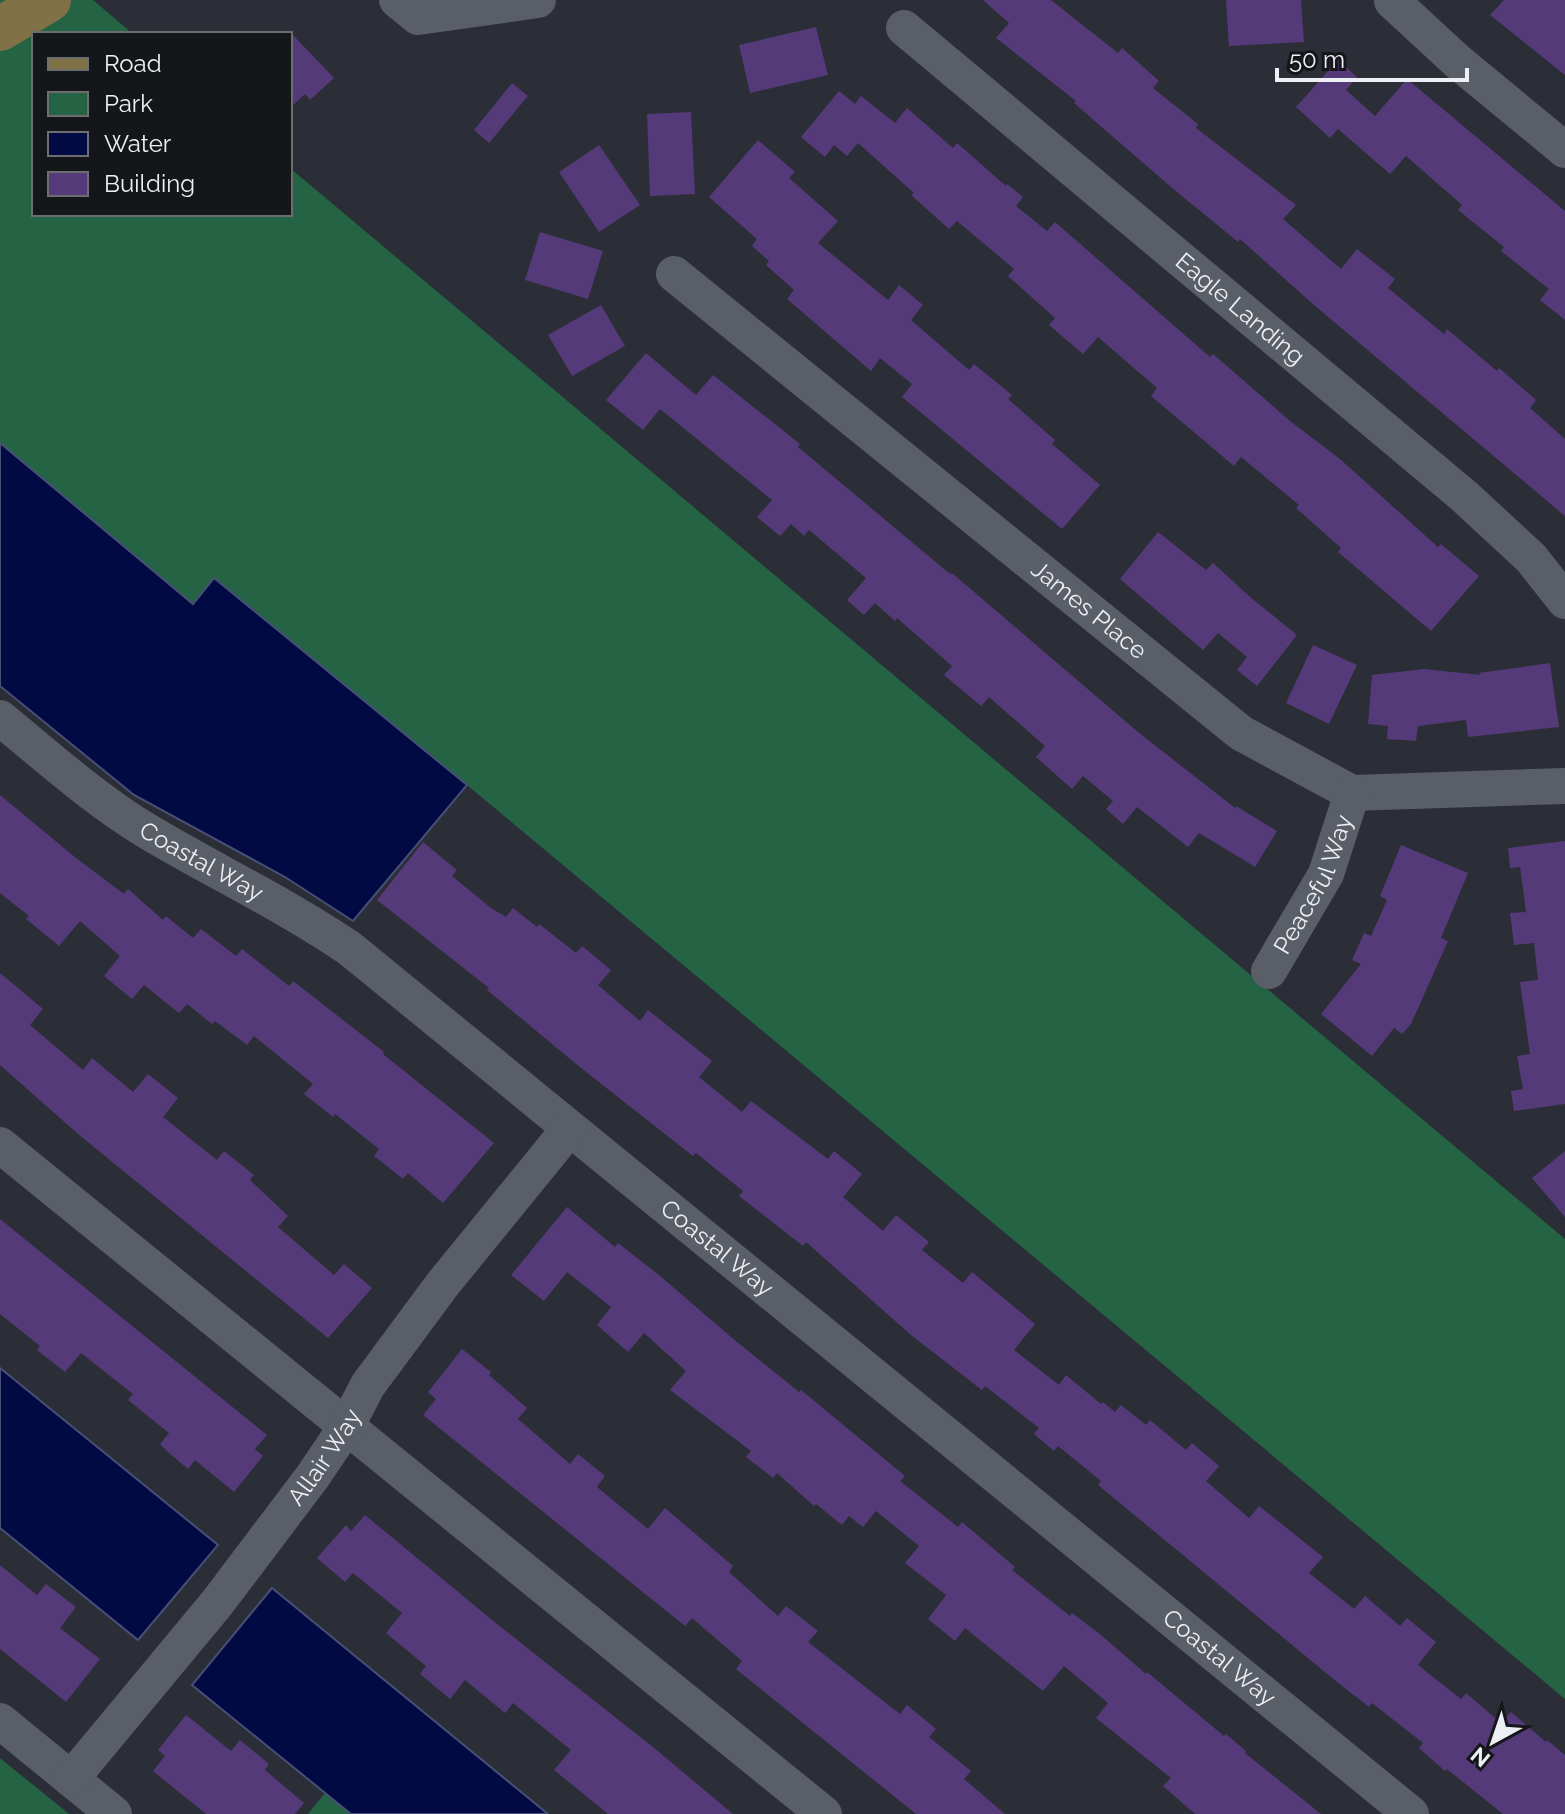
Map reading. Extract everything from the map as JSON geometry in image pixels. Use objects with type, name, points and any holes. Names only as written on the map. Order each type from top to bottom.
[{"type":"main road","points":[[0,29],[49,0]]},
{"type":"street","points":[[397,0],[418,17],[538,0]]},
{"type":"street","points":[[1392,1],[1457,61],[1565,150]]},
{"type":"street","name":"Eagle Landing","points":[[904,28],[1464,496],[1531,558],[1565,601]]},
{"type":"street","name":"James Place","points":[[674,274],[1241,733],[1352,793]]},
{"type":"street","name":"Coastal Way","points":[[0,718],[110,808],[275,901],[349,948],[1411,1814]]},
{"type":"street","points":[[1352,793],[1565,786]]},
{"type":"street","name":"Peaceful Way","points":[[1269,971],[1326,874],[1352,793]]},
{"type":"street","name":"Allair Way","points":[[71,1779],[217,1603],[346,1427],[368,1385],[442,1285],[569,1129]]},
{"type":"street","points":[[0,1145],[824,1814]]},
{"type":"street","points":[[0,1721],[114,1814]]},
{"type":"green space","points":[[0,0],[93,0],[131,32],[32,32],[32,216],[292,216],[292,170],[1565,1239],[1565,1699],[215,578],[193,604],[0,443]]},
{"type":"green space","points":[[0,1758],[69,1814],[0,1814]]},
{"type":"green space","points":[[325,1793],[351,1814],[308,1814]]},
{"type":"water","points":[[0,443],[193,604],[214,578],[467,785],[353,921],[285,877],[134,795],[0,686]]},
{"type":"water","points":[[0,1368],[218,1545],[138,1640],[0,1528]]},
{"type":"water","points":[[272,1588],[548,1814],[351,1814],[192,1685]]},
{"type":"building","points":[[983,0],[1051,0],[1118,53],[1122,48],[1159,81],[1153,88],[1198,124],[1196,128],[1296,205],[1283,219],[1341,269],[1357,249],[1395,279],[1388,288],[1444,334],[1447,329],[1497,371],[1499,368],[1536,400],[1530,408],[1565,439],[1565,516],[1240,239],[1238,242],[1171,187],[1074,103],[1076,101],[996,38],[1009,23]]},
{"type":"building","points":[[1226,0],[1301,0],[1304,42],[1229,46]]},
{"type":"building","points":[[1504,0],[1565,0],[1565,75],[1490,15]]},
{"type":"building","points":[[816,27],[828,75],[750,93],[739,45]]},
{"type":"building","points":[[292,34],[334,78],[310,100],[305,94],[292,106]]},
{"type":"building","points":[[1338,60],[1357,77],[1346,90],[1375,116],[1407,79],[1565,211],[1565,320],[1540,300],[1549,289],[1501,251],[1504,247],[1458,210],[1462,205],[1406,156],[1390,174],[1338,129],[1330,138],[1296,107]]},
{"type":"building","points":[[512,83],[528,96],[489,143],[474,130]]},
{"type":"building","points":[[839,91],[855,104],[861,96],[895,123],[907,108],[953,148],[957,143],[1023,197],[1016,206],[1047,231],[1055,222],[1210,357],[1213,354],[1290,421],[1340,459],[1438,547],[1441,544],[1479,576],[1431,631],[1338,552],[1341,548],[1296,508],[1299,505],[1241,457],[1234,466],[1151,396],[1157,388],[1098,337],[1083,354],[1049,325],[1055,318],[1008,276],[1014,269],[957,221],[949,229],[858,143],[847,156],[834,145],[825,157],[801,137]]},
{"type":"building","points":[[691,112],[695,194],[650,196],[647,114]]},
{"type":"building","points":[[758,140],[795,172],[789,178],[838,221],[818,243],[888,300],[899,285],[923,305],[911,320],[969,370],[974,364],[1012,395],[1008,399],[1055,440],[1052,444],[1100,485],[1062,529],[902,397],[912,384],[880,358],[871,371],[787,299],[794,290],[766,265],[769,261],[752,246],[757,239],[709,197]]},
{"type":"building","points":[[599,145],[640,205],[599,232],[559,172]]},
{"type":"building","points":[[540,232],[603,251],[588,299],[525,280]]},
{"type":"building","points":[[601,305],[625,346],[572,376],[548,335]]},
{"type":"building","points":[[646,353],[696,395],[713,375],[800,444],[798,447],[1138,732],[1235,808],[1277,831],[1255,867],[1199,833],[1188,847],[1137,807],[1123,824],[1106,809],[1113,801],[1083,776],[1072,789],[1036,757],[1045,746],[989,697],[981,706],[944,675],[952,666],[897,618],[895,621],[875,603],[864,615],[847,600],[866,578],[809,530],[804,536],[791,524],[780,536],[757,517],[772,500],[660,409],[643,430],[606,400]]},
{"type":"building","points":[[1158,532],[1206,570],[1213,563],[1297,635],[1257,686],[1237,670],[1247,657],[1218,633],[1203,650],[1120,579]]},
{"type":"building","points":[[1313,645],[1357,665],[1329,724],[1286,703]]},
{"type":"building","points":[[1550,663],[1559,727],[1468,737],[1466,720],[1418,726],[1416,741],[1387,739],[1388,726],[1368,724],[1372,675],[1424,669],[1481,675],[1479,673]]},
{"type":"building","points":[[0,795],[76,858],[124,894],[128,889],[163,920],[166,916],[193,938],[201,929],[236,956],[242,949],[289,986],[293,981],[494,1143],[443,1203],[408,1173],[403,1179],[374,1156],[379,1149],[304,1094],[313,1084],[254,1036],[247,1045],[215,1021],[212,1024],[187,1004],[179,1013],[144,985],[132,999],[104,976],[120,956],[80,921],[59,946],[0,893]]},
{"type":"building","points":[[1565,841],[1565,1104],[1514,1111],[1511,1091],[1523,1089],[1517,1056],[1530,1054],[1520,982],[1538,980],[1534,943],[1514,945],[1510,913],[1526,912],[1520,867],[1510,868],[1508,848]]},
{"type":"building","points":[[423,842],[457,870],[452,876],[491,908],[506,917],[513,908],[576,953],[582,946],[611,970],[598,985],[640,1021],[648,1010],[712,1061],[699,1077],[742,1112],[751,1101],[828,1159],[834,1151],[862,1174],[843,1197],[883,1231],[896,1215],[929,1242],[922,1250],[963,1283],[972,1272],[1035,1324],[1014,1350],[1059,1385],[1066,1375],[1115,1412],[1121,1405],[1146,1425],[1150,1420],[1186,1450],[1192,1443],[1219,1466],[1206,1481],[1249,1518],[1259,1506],[1323,1557],[1309,1573],[1354,1609],[1365,1596],[1400,1626],[1407,1618],[1436,1642],[1418,1665],[1461,1699],[1466,1693],[1501,1723],[1511,1712],[1565,1755],[1565,1814],[1503,1814],[1447,1769],[1445,1771],[1419,1748],[1423,1743],[1372,1703],[1369,1707],[1337,1682],[1098,1485],[1101,1481],[1058,1446],[1054,1451],[1034,1434],[1039,1428],[985,1386],[982,1390],[911,1335],[806,1242],[803,1246],[739,1196],[743,1191],[581,1068],[487,990],[489,988],[377,900]]},
{"type":"building","points":[[1401,845],[1468,873],[1441,938],[1448,941],[1411,1024],[1402,1034],[1394,1028],[1372,1056],[1321,1014],[1361,964],[1352,960],[1364,933],[1371,936],[1387,900],[1380,896]]},
{"type":"building","points":[[0,973],[43,1009],[30,1025],[83,1070],[92,1058],[133,1092],[148,1074],[178,1098],[163,1117],[217,1160],[224,1151],[254,1175],[250,1180],[288,1216],[278,1227],[334,1275],[344,1264],[372,1288],[328,1338],[78,1134],[0,1065]]},
{"type":"building","points":[[1565,1151],[1565,1217],[1532,1178]]},
{"type":"building","points":[[567,1207],[615,1247],[618,1243],[659,1275],[731,1337],[905,1476],[900,1481],[958,1527],[962,1522],[1015,1567],[1012,1570],[1070,1616],[1072,1613],[1101,1635],[1321,1814],[1195,1814],[1163,1786],[1171,1778],[1096,1718],[1108,1703],[1064,1666],[1043,1691],[965,1628],[955,1641],[928,1619],[946,1595],[905,1563],[919,1546],[876,1511],[863,1527],[849,1516],[842,1525],[816,1504],[814,1506],[777,1473],[773,1478],[746,1457],[751,1451],[670,1390],[686,1371],[644,1333],[628,1352],[597,1325],[611,1307],[567,1272],[544,1301],[511,1275]]},
{"type":"building","points":[[0,1219],[267,1435],[255,1449],[263,1456],[234,1492],[195,1460],[188,1469],[169,1453],[160,1444],[169,1433],[128,1400],[133,1394],[81,1353],[65,1372],[37,1350],[40,1346],[0,1314]]},
{"type":"building","points":[[462,1349],[491,1372],[489,1375],[527,1408],[518,1419],[570,1464],[578,1454],[605,1476],[597,1487],[648,1529],[665,1508],[733,1566],[729,1572],[778,1616],[786,1606],[818,1631],[808,1642],[900,1714],[907,1705],[936,1729],[929,1737],[971,1771],[964,1779],[1005,1814],[916,1814],[736,1669],[742,1661],[692,1618],[685,1626],[423,1415],[436,1399],[428,1392]]},
{"type":"building","points":[[365,1515],[733,1814],[608,1814],[554,1770],[571,1750],[513,1703],[505,1713],[465,1680],[450,1699],[420,1674],[426,1666],[386,1633],[402,1613],[353,1573],[345,1582],[317,1558],[346,1525],[351,1531]]},
{"type":"building","points":[[0,1565],[37,1595],[46,1584],[76,1607],[60,1628],[100,1659],[66,1702],[0,1649]]},
{"type":"building","points":[[186,1715],[231,1751],[240,1740],[269,1764],[265,1770],[304,1803],[295,1814],[206,1814],[153,1771],[165,1756],[158,1750]]}]
